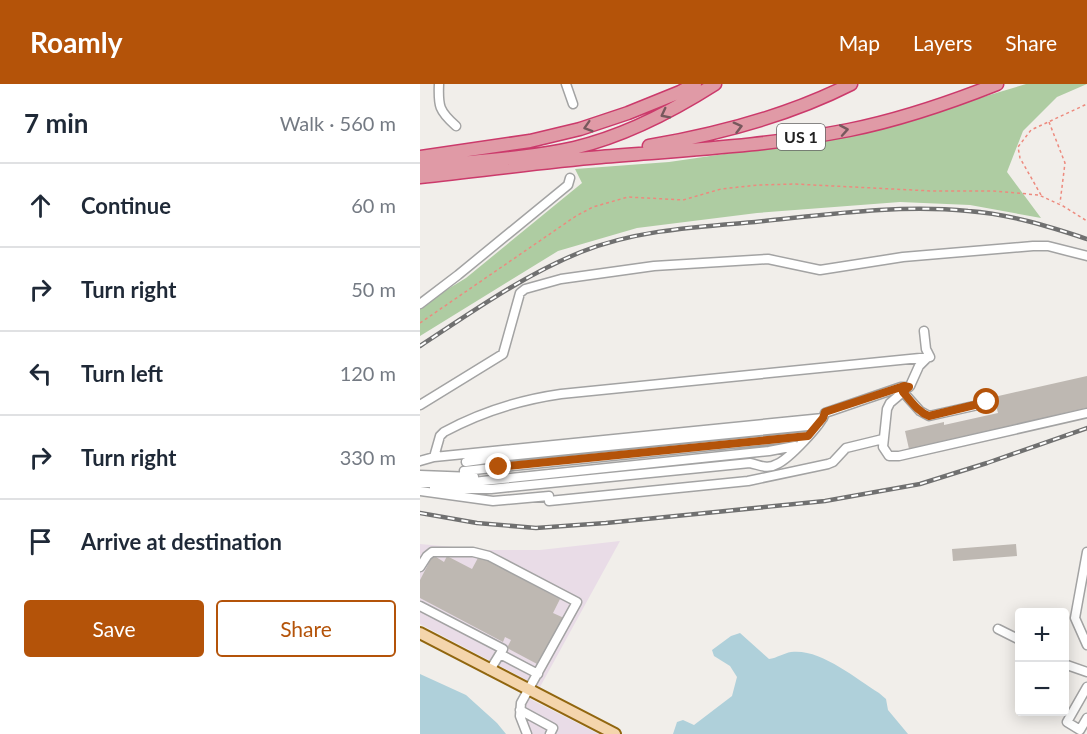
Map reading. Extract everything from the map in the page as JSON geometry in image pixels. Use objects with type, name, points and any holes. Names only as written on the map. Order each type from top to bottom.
[{"type":"highway","points":[[643,107],[683,84]]},
{"type":"highway","points":[[420,157],[530,141],[580,129],[643,107],[694,84]]},
{"type":"highway","points":[[420,166],[528,156],[591,143],[649,122],[715,84]]},
{"type":"highway","points":[[599,157],[684,140],[752,123],[819,100],[851,84]]},
{"type":"highway","name":"US 1","points":[[420,177],[599,157],[765,142],[850,129],[940,104],[997,84]]},
{"type":"highway","points":[[420,182],[649,160],[765,142]]},
{"type":"highway","points":[[420,152],[491,147]]},
{"type":"main road","points":[[420,633],[610,733]]},
{"type":"street","points":[[439,84],[440,111],[456,126]]},
{"type":"street","points":[[566,84],[573,104]]},
{"type":"street","points":[[420,304],[459,275],[568,185],[570,178]]},
{"type":"street","points":[[420,405],[503,354],[520,293],[525,289],[561,279],[654,266],[768,259],[820,270],[903,257],[1033,246],[1048,246],[1087,256]]},
{"type":"street","points":[[924,331],[926,349],[930,357]]},
{"type":"street","points":[[930,357],[919,366],[913,382],[888,407],[883,439],[884,452],[889,456],[895,457],[1087,413]]},
{"type":"street","points":[[434,457],[440,436],[444,432],[485,412],[532,399],[561,394],[930,357]]},
{"type":"street","points":[[434,484],[434,488],[438,489],[491,489],[750,463],[762,468],[777,465],[799,446],[821,422],[825,412],[901,387],[906,390],[920,411],[929,416],[987,402]]},
{"type":"street","points":[[420,476],[466,466],[821,422]]},
{"type":"street","points":[[466,466],[499,467],[808,436]]},
{"type":"street","points":[[420,491],[485,500],[549,496],[549,501],[738,483],[828,464],[833,462],[846,448],[883,439]]},
{"type":"street","points":[[420,483],[434,484],[496,478],[769,451],[799,446]]},
{"type":"street","points":[[420,461],[434,457],[496,478]]},
{"type":"street","points":[[777,465],[779,475]]},
{"type":"street","points":[[485,500],[499,467]]},
{"type":"street","points":[[420,567],[432,552],[473,552],[489,556],[577,602],[519,710],[527,734]]},
{"type":"street","points":[[1087,552],[1075,618],[1087,645]]},
{"type":"street","points":[[420,606],[502,649],[490,670]]},
{"type":"street","points":[[998,629],[1015,638]]},
{"type":"street","points":[[500,654],[538,674]]},
{"type":"street","points":[[1069,665],[1087,672]]},
{"type":"street","points":[[1087,689],[1067,722],[1080,730],[1087,718]]},
{"type":"street","points":[[519,710],[553,728],[550,734]]},
{"type":"path","points":[[1042,196],[1020,158],[1018,147],[1031,130],[1087,104]]},
{"type":"path","points":[[1049,122],[1065,163],[1060,204]]},
{"type":"path","points":[[420,322],[576,216],[593,207],[628,197],[683,200],[721,189],[794,184],[932,191],[993,191],[1042,196],[1087,221]]},
{"type":"shaded area","points":[[620,541],[540,687],[420,624],[420,544],[486,550],[540,550]]},
{"type":"shaded area","points":[[524,696],[599,734],[529,734]]},
{"type":"green space","points":[[1026,84],[1087,84],[1057,97],[1023,131],[1007,172],[1041,218],[970,205],[900,202],[757,213],[637,228],[558,251],[420,336],[420,306],[466,278],[582,183],[575,169],[669,162],[856,135]]},
{"type":"water","points":[[740,633],[769,659],[788,653],[802,652],[837,665],[886,699],[888,710],[908,734],[673,734],[677,722],[683,720],[694,725],[732,696],[737,677],[730,666],[714,656],[712,650],[731,636]]},
{"type":"water","points":[[420,674],[466,695],[506,734],[420,734]]},
{"type":"building","points":[[1087,376],[1087,408],[909,449],[905,431],[998,413],[994,397]]},
{"type":"building","points":[[1016,544],[1017,556],[953,561],[952,549]]},
{"type":"building","points":[[433,555],[444,562],[447,556],[472,569],[479,556],[560,599],[553,613],[564,618],[539,665],[507,648],[511,640],[505,637],[503,642],[420,598],[420,580]]},
{"type":"railway","points":[[420,346],[538,272],[581,252],[645,234],[861,211],[941,209],[1013,218],[1087,239]]},
{"type":"railway","points":[[420,513],[477,523],[536,528],[825,501],[920,484],[1087,428]]},
{"type":"route","points":[[499,467],[808,436],[823,418],[825,412],[904,386],[909,387],[903,392],[923,414],[929,416],[987,402]]}]
